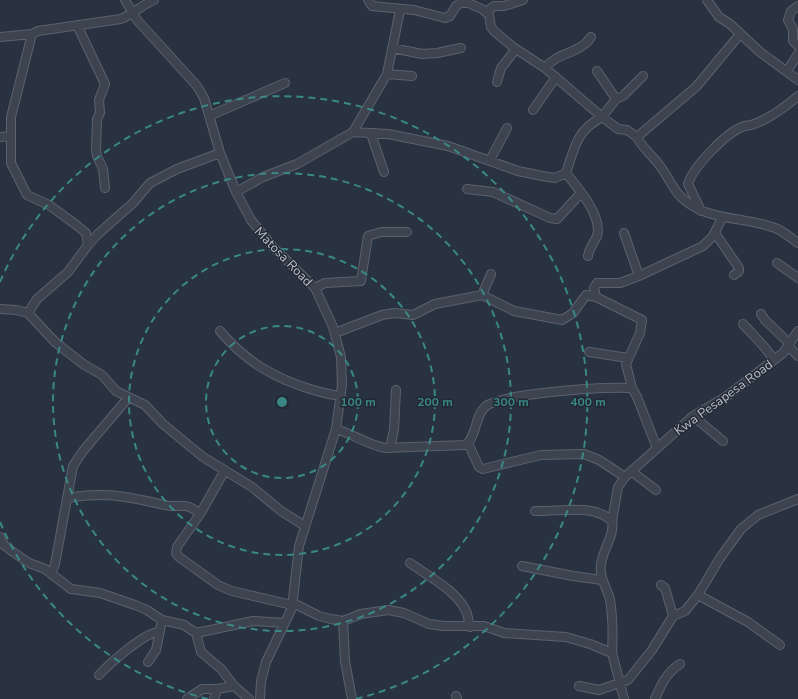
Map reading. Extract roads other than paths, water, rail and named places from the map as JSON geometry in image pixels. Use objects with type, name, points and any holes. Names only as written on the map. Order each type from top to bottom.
[{"type":"street","name":"Matosa Road","points":[[125,0],[132,14],[198,86],[204,98],[220,154],[236,192],[256,229],[315,288],[335,333],[341,357],[340,396],[336,429],[305,526],[296,561],[292,604],[285,623],[266,662],[261,681],[260,699]]},
{"type":"street","points":[[0,37],[32,34],[121,19],[132,14],[140,6],[154,0]]},
{"type":"street","points":[[368,0],[372,6],[400,10],[414,10],[447,18],[456,6],[464,3],[486,12],[489,15],[492,29],[516,49],[545,68],[602,118],[618,129],[627,130],[639,140],[660,165],[682,198],[701,210],[722,218],[768,226],[783,232],[798,243]]},
{"type":"street","points":[[486,12],[492,6],[504,6],[523,0]]},
{"type":"street","points":[[707,0],[719,17],[730,24],[760,52],[798,80]]},
{"type":"street","points":[[798,6],[791,11],[788,20],[793,29],[793,41],[798,46]]},
{"type":"street","points":[[236,192],[263,177],[297,164],[354,132],[387,74],[400,10]]},
{"type":"street","points":[[77,26],[105,84],[99,100],[100,113],[97,119],[96,149],[96,156],[102,169],[105,188]]},
{"type":"street","points":[[32,34],[13,111],[10,136],[10,157],[12,169],[27,195],[49,205],[86,233],[88,246]]},
{"type":"street","points":[[639,140],[697,86],[740,34]]},
{"type":"street","points":[[545,68],[550,62],[583,46],[591,38]]},
{"type":"street","points":[[392,48],[430,54],[461,48]]},
{"type":"street","points":[[497,82],[501,68],[516,49]]},
{"type":"street","points":[[787,71],[798,54]]},
{"type":"street","points":[[597,71],[616,99]]},
{"type":"street","points":[[387,74],[412,76]]},
{"type":"street","points":[[354,132],[388,134],[434,143],[490,160],[518,171],[555,178],[566,173],[582,132],[590,124],[602,118],[616,99],[623,96],[643,76]]},
{"type":"street","points":[[534,110],[556,77]]},
{"type":"street","points":[[209,116],[285,83]]},
{"type":"street","points":[[701,210],[688,184],[690,178],[699,166],[717,146],[734,132],[743,126],[750,126],[768,117],[786,106],[798,96]]},
{"type":"street","points":[[490,160],[507,128]]},
{"type":"street","points":[[371,134],[384,172]]},
{"type":"street","points":[[0,136],[10,136]]},
{"type":"street","points":[[28,313],[37,299],[68,272],[102,230],[133,203],[150,183],[177,169],[220,154]]},
{"type":"street","points":[[566,173],[593,212],[598,229],[589,249],[588,256]]},
{"type":"street","points":[[467,189],[480,189],[493,192],[550,218],[557,219],[581,193]]},
{"type":"street","points":[[596,297],[594,288],[598,282],[620,283],[639,276],[703,246],[709,242],[722,218]]},
{"type":"street","points":[[315,288],[325,283],[362,281],[368,236],[381,232],[407,232]]},
{"type":"street","points":[[624,233],[639,276]]},
{"type":"street","points":[[715,233],[739,268],[739,271],[734,275]]},
{"type":"street","points":[[777,263],[798,278]]},
{"type":"street","points":[[482,295],[491,274]]},
{"type":"street","points":[[335,333],[382,315],[394,313],[413,315],[435,304],[482,295],[514,310],[559,320],[566,319],[573,313],[584,295],[596,297],[642,320],[640,333],[628,358],[627,372],[632,388],[657,448]]},
{"type":"street","points":[[0,310],[16,310],[28,313],[56,342],[83,364],[102,375],[116,392],[144,405],[169,429],[204,457],[252,486],[285,514],[305,526]]},
{"type":"street","points":[[761,314],[790,345],[798,356]]},
{"type":"street","points":[[743,324],[763,343],[774,360]]},
{"type":"street","points":[[220,331],[245,357],[267,372],[296,384],[340,396]]},
{"type":"street","name":"Kwa Pesapesa Road","points":[[624,699],[612,652],[612,615],[607,588],[602,580],[601,560],[612,531],[612,521],[618,487],[628,474],[693,416],[727,396],[774,360],[790,345],[798,331]]},
{"type":"street","points":[[589,352],[628,358]]},
{"type":"street","points":[[632,388],[557,392],[518,396],[494,402],[480,412],[468,443],[479,467],[483,469],[541,455],[584,454],[628,474],[656,490]]},
{"type":"street","points":[[390,448],[394,430],[396,390]]},
{"type":"street","points":[[51,574],[55,564],[70,480],[75,462],[128,398]]},
{"type":"street","points":[[693,416],[723,441]]},
{"type":"street","points":[[336,429],[351,433],[377,446],[390,448],[418,445],[454,446],[468,443]]},
{"type":"street","points":[[225,470],[200,514],[177,547],[176,553],[179,557],[218,585],[232,591],[292,604],[319,616],[343,621],[362,614],[388,610],[404,613],[429,624],[459,628],[484,626],[504,633],[566,638],[590,644],[612,652]]},
{"type":"street","points":[[67,498],[101,494],[131,497],[168,506],[185,505],[200,514]]},
{"type":"street","points":[[579,686],[599,690],[628,680],[652,650],[674,616],[685,611],[698,595],[720,558],[736,535],[758,515],[798,499]]},
{"type":"street","points":[[535,511],[594,511],[606,515],[612,521]]},
{"type":"street","points":[[0,537],[4,545],[12,552],[29,564],[45,570],[71,589],[100,593],[144,609],[162,620],[184,625],[196,633],[200,652],[224,672],[234,686],[249,699]]},
{"type":"street","points":[[410,562],[458,600],[466,611],[470,626]]},
{"type":"street","points":[[522,566],[602,580]]},
{"type":"street","points":[[661,585],[665,588],[674,616]]},
{"type":"street","points":[[698,595],[748,622],[780,645]]},
{"type":"street","points":[[148,662],[155,653],[162,620]]},
{"type":"street","points":[[343,621],[345,661],[352,699]]},
{"type":"street","points":[[196,633],[248,622],[285,623]]},
{"type":"street","points":[[99,675],[130,647],[152,632],[159,632]]},
{"type":"street","points":[[655,699],[667,675],[673,668],[680,664]]},
{"type":"street","points":[[187,699],[202,689],[217,689],[234,686]]},
{"type":"street","points":[[214,699],[217,689]]}]
